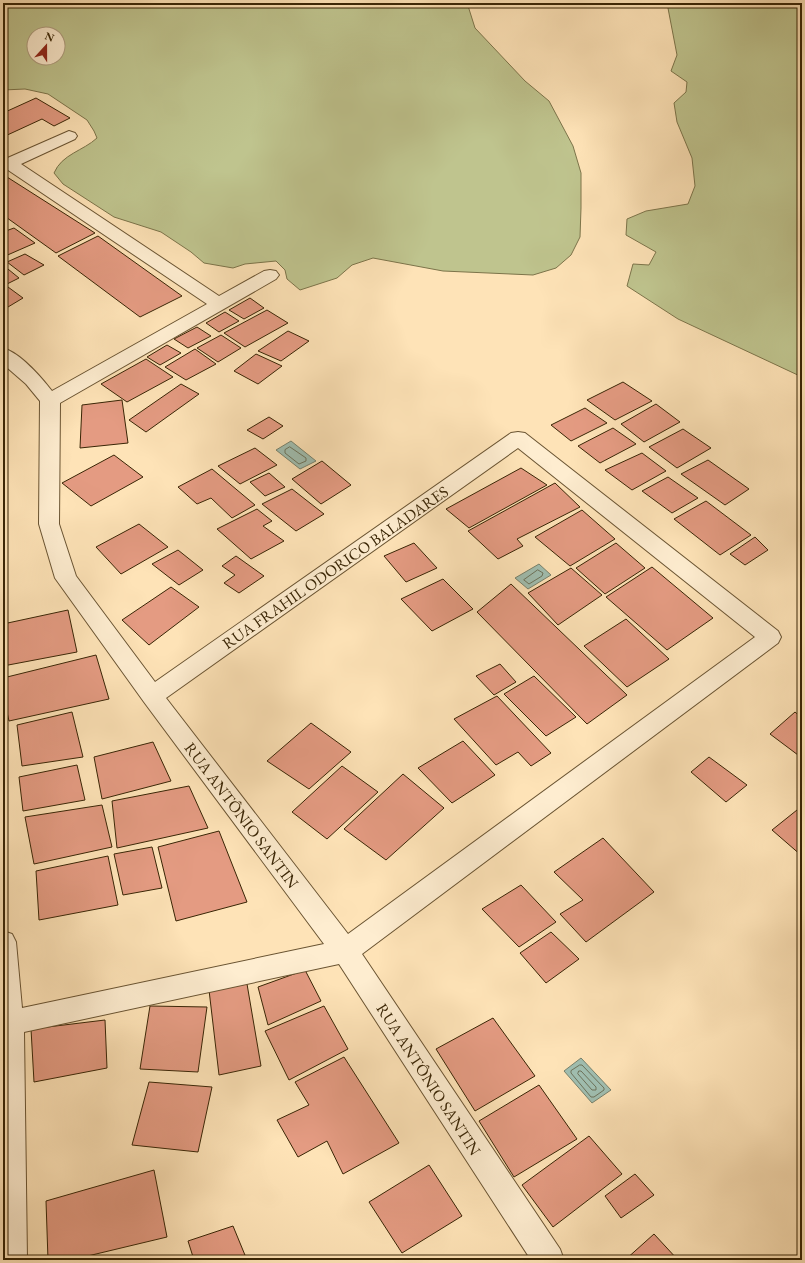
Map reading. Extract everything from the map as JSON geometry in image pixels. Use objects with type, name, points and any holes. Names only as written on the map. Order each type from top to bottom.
[{"type":"street","points":[[6,165],[69,136]]},
{"type":"street","points":[[6,165],[218,304]]},
{"type":"street","points":[[3,354],[33,380],[50,400],[270,275]]},
{"type":"street","name":"RUA ANTÔNIO SANTIN","points":[[50,400],[49,524],[66,578],[152,696],[345,951],[549,1260]]},
{"type":"street","name":"RUA FRAHIL ODORICO BALADARES","points":[[152,696],[518,438],[770,637],[345,951]]},
{"type":"street","points":[[3,942],[7,1024],[12,1260]]},
{"type":"street","points":[[7,1024],[345,951]]},
{"type":"green space","points":[[3,3],[468,3],[475,28],[525,81],[549,101],[573,146],[581,173],[580,237],[571,255],[556,268],[533,275],[443,271],[373,258],[352,265],[337,278],[300,290],[287,279],[285,270],[276,261],[245,264],[233,268],[204,263],[191,252],[161,232],[114,217],[63,184],[54,173],[62,161],[97,138],[87,120],[48,94],[25,89],[3,90]]},
{"type":"green space","points":[[667,3],[802,3],[802,377],[678,319],[627,286],[633,264],[649,265],[656,252],[626,235],[627,219],[646,211],[688,204],[695,186],[692,158],[677,122],[674,103],[686,92],[687,82],[671,71],[677,55]]},
{"type":"water","points":[[291,441],[316,461],[300,469],[276,450]]},
{"type":"water","points":[[539,564],[551,575],[528,589],[515,578]]},
{"type":"water","points":[[581,1058],[611,1090],[592,1103],[564,1071]]},
{"type":"building","points":[[36,98],[70,118],[54,126],[42,119],[3,137],[3,113]]},
{"type":"building","points":[[7,177],[95,233],[56,253],[3,215],[3,179]]},
{"type":"building","points":[[14,228],[35,243],[3,257],[3,232]]},
{"type":"building","points":[[98,236],[182,296],[140,317],[58,256]]},
{"type":"building","points":[[25,254],[44,265],[24,275],[7,262]]},
{"type":"building","points":[[3,265],[19,278],[3,286]]},
{"type":"building","points":[[8,287],[23,298],[8,307],[3,303],[3,289]]},
{"type":"building","points":[[250,298],[264,308],[244,319],[229,310]]},
{"type":"building","points":[[267,310],[288,323],[245,347],[224,333]]},
{"type":"building","points":[[225,312],[239,321],[219,332],[206,323]]},
{"type":"building","points":[[197,327],[211,336],[188,348],[174,339]]},
{"type":"building","points":[[288,331],[309,341],[281,361],[258,351]]},
{"type":"building","points":[[221,335],[241,348],[218,362],[197,348]]},
{"type":"building","points":[[167,345],[181,353],[160,365],[147,357]]},
{"type":"building","points":[[195,349],[216,364],[186,380],[165,367]]},
{"type":"building","points":[[256,354],[282,366],[258,384],[234,371]]},
{"type":"building","points":[[146,359],[173,377],[127,402],[101,384]]},
{"type":"building","points":[[623,382],[652,401],[615,420],[587,400]]},
{"type":"building","points":[[181,384],[199,394],[146,432],[129,420]]},
{"type":"building","points":[[122,400],[128,443],[80,448],[82,405]]},
{"type":"building","points":[[656,404],[680,422],[644,442],[621,424]]},
{"type":"building","points":[[585,408],[607,423],[571,441],[551,425]]},
{"type":"building","points":[[269,417],[283,426],[263,439],[247,430]]},
{"type":"building","points":[[613,428],[636,444],[600,463],[578,446]]},
{"type":"building","points":[[683,429],[711,448],[677,468],[649,447]]},
{"type":"building","points":[[255,448],[277,465],[240,484],[218,466]]},
{"type":"building","points":[[642,453],[666,471],[632,490],[605,470]]},
{"type":"building","points":[[114,455],[143,477],[91,506],[62,483]]},
{"type":"building","points":[[708,460],[749,489],[725,505],[681,474]]},
{"type":"building","points":[[322,461],[351,485],[321,504],[292,479]]},
{"type":"building","points":[[521,468],[547,485],[469,528],[446,509]]},
{"type":"building","points":[[212,469],[255,505],[232,518],[211,498],[197,504],[178,487]]},
{"type":"building","points":[[269,473],[285,487],[265,496],[250,482]]},
{"type":"building","points":[[668,477],[698,498],[672,513],[642,491]]},
{"type":"building","points":[[555,483],[580,507],[517,539],[523,546],[498,559],[468,531]]},
{"type":"building","points":[[292,489],[324,514],[296,531],[262,504]]},
{"type":"building","points":[[706,501],[751,535],[720,555],[674,519]]},
{"type":"building","points":[[257,509],[272,521],[263,526],[284,541],[251,559],[217,529]]},
{"type":"building","points":[[582,510],[615,539],[570,566],[535,537]]},
{"type":"building","points":[[139,524],[168,547],[121,574],[96,547]]},
{"type":"building","points":[[755,537],[768,550],[745,565],[730,554]]},
{"type":"building","points":[[414,543],[437,568],[406,582],[384,556]]},
{"type":"building","points":[[616,543],[645,568],[605,594],[576,568]]},
{"type":"building","points":[[178,550],[203,570],[179,585],[152,564]]},
{"type":"building","points":[[236,556],[264,576],[239,593],[224,583],[235,575],[222,566]]},
{"type":"building","points":[[652,567],[713,618],[667,650],[606,597]]},
{"type":"building","points":[[571,568],[602,595],[558,625],[528,593]]},
{"type":"building","points":[[443,579],[473,609],[432,631],[401,599]]},
{"type":"building","points":[[511,584],[627,695],[587,724],[477,612]]},
{"type":"building","points":[[171,587],[199,607],[149,645],[122,620]]},
{"type":"building","points":[[68,610],[77,652],[3,666],[3,624]]},
{"type":"building","points":[[626,619],[669,659],[627,687],[584,646]]},
{"type":"building","points":[[96,655],[109,699],[9,721],[3,694],[3,678]]},
{"type":"building","points":[[500,664],[516,682],[494,695],[476,676]]},
{"type":"building","points":[[534,676],[576,717],[546,736],[504,694]]},
{"type":"building","points":[[497,696],[551,753],[531,766],[518,752],[496,765],[454,719]]},
{"type":"building","points":[[72,712],[83,757],[22,766],[17,725]]},
{"type":"building","points":[[795,712],[802,718],[802,758],[770,734]]},
{"type":"building","points":[[311,723],[351,752],[309,789],[267,761]]},
{"type":"building","points":[[463,741],[495,775],[452,803],[418,768]]},
{"type":"building","points":[[153,742],[171,781],[102,799],[94,757]]},
{"type":"building","points":[[709,757],[747,785],[726,802],[691,772]]},
{"type":"building","points":[[77,765],[85,800],[23,811],[19,777]]},
{"type":"building","points":[[342,766],[378,792],[327,839],[292,812]]},
{"type":"building","points":[[403,774],[444,808],[386,860],[344,829]]},
{"type":"building","points":[[189,786],[208,828],[117,848],[112,801]]},
{"type":"building","points":[[102,805],[112,847],[34,864],[25,817]]},
{"type":"building","points":[[802,806],[802,856],[772,830]]},
{"type":"building","points":[[219,831],[247,902],[176,921],[158,847]]},
{"type":"building","points":[[603,838],[654,892],[586,942],[560,914],[583,900],[554,872]]},
{"type":"building","points":[[152,847],[162,888],[123,895],[114,854]]},
{"type":"building","points":[[108,856],[118,905],[39,920],[36,871]]},
{"type":"building","points":[[521,885],[556,922],[519,947],[482,909]]},
{"type":"building","points":[[551,932],[579,959],[546,983],[520,953]]},
{"type":"building","points":[[305,970],[321,1001],[268,1025],[258,987]]},
{"type":"building","points":[[247,984],[261,1066],[219,1075],[209,990]]},
{"type":"building","points":[[150,1006],[207,1007],[198,1072],[140,1069]]},
{"type":"building","points":[[324,1006],[348,1049],[289,1080],[265,1031]]},
{"type":"building","points":[[493,1018],[535,1076],[475,1111],[436,1049]]},
{"type":"building","points":[[105,1020],[107,1068],[34,1082],[31,1029]]},
{"type":"building","points":[[344,1057],[399,1143],[343,1174],[327,1141],[298,1157],[277,1120],[309,1105],[295,1082]]},
{"type":"building","points":[[149,1082],[212,1087],[198,1152],[132,1145]]},
{"type":"building","points":[[539,1085],[577,1139],[514,1177],[479,1121]]},
{"type":"building","points":[[589,1136],[622,1174],[553,1227],[522,1185]]},
{"type":"building","points":[[429,1165],[462,1216],[402,1253],[369,1202]]},
{"type":"building","points":[[154,1170],[167,1237],[71,1260],[48,1260],[46,1201]]},
{"type":"building","points":[[635,1174],[654,1195],[621,1218],[605,1196]]},
{"type":"building","points":[[233,1226],[247,1260],[194,1260],[188,1241]]},
{"type":"building","points":[[654,1234],[678,1260],[625,1260]]}]
